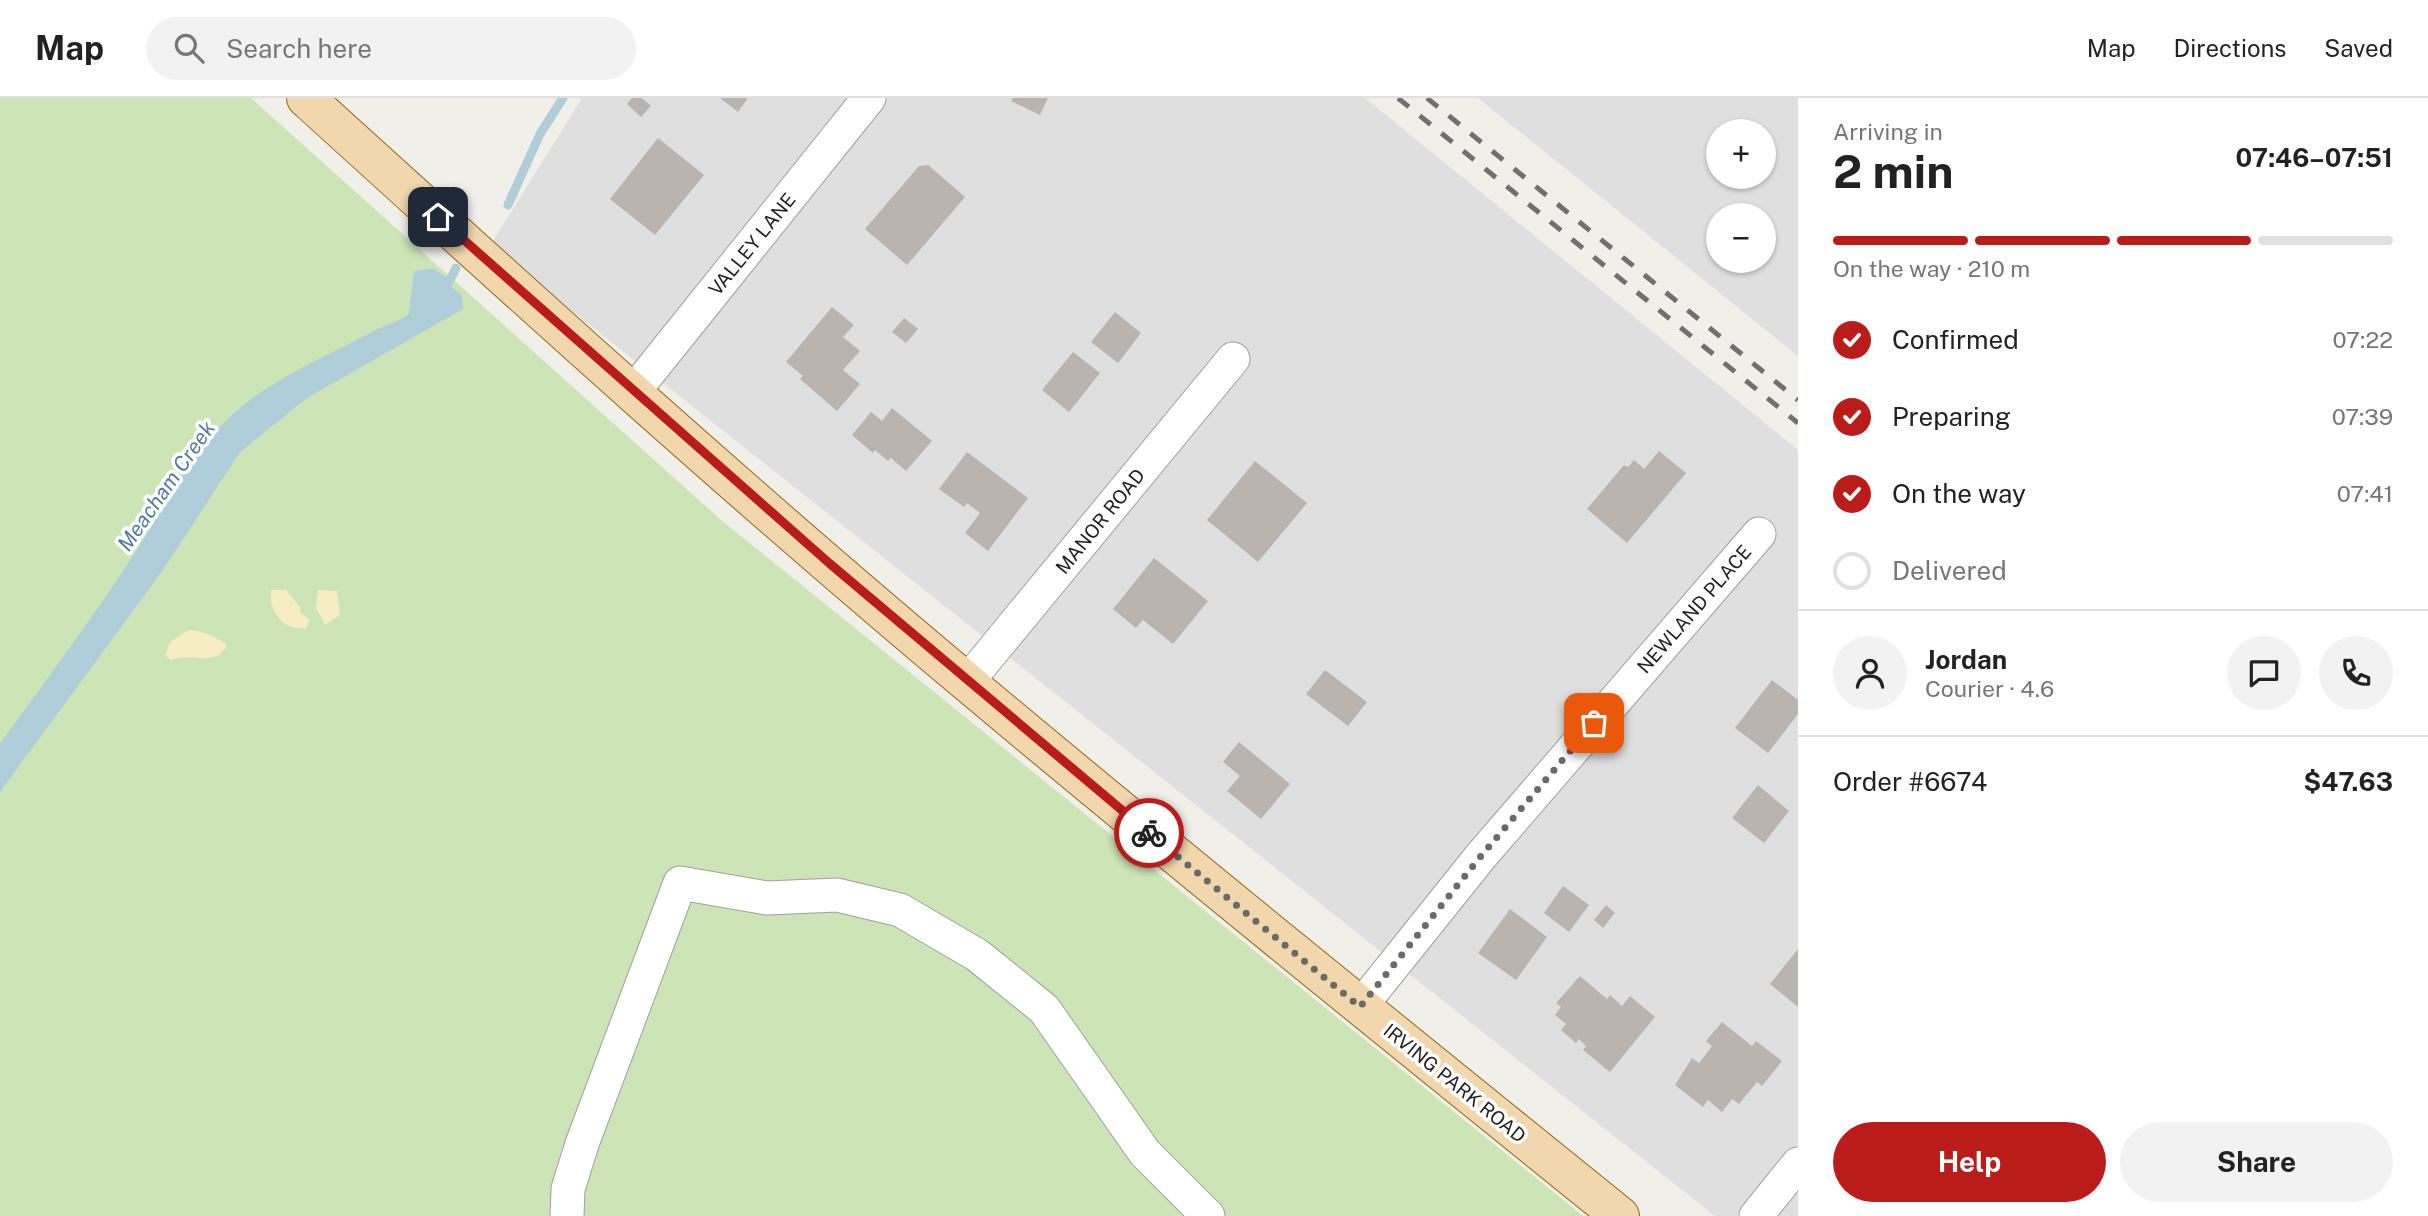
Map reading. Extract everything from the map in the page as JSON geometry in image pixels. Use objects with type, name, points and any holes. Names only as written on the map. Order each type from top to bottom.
[{"type":"main road","name":"IRVING PARK ROAD","points":[[306,98],[634,391],[967,682],[1360,1007],[1620,1216]]},
{"type":"street","name":"VALLEY LANE","points":[[634,391],[869,98]]},
{"type":"street","name":"MANOR ROAD","points":[[967,682],[1233,359]]},
{"type":"street","name":"NEWLAND PLACE","points":[[1360,1007],[1514,816],[1759,534]]},
{"type":"street","points":[[567,1216],[568,1189],[582,1144],[680,883],[767,898],[837,895],[900,910],[977,956],[1044,1009],[1145,1153],[1208,1216]]},
{"type":"street","points":[[1756,1216],[1798,1164]]},
{"type":"shaded area","points":[[582,98],[1365,98],[1798,450],[1798,1216],[1715,1216],[490,246]]},
{"type":"shaded area","points":[[1478,98],[1798,98],[1798,356]]},
{"type":"green space","points":[[0,98],[251,98],[721,520],[1583,1216],[0,1216]]},
{"type":"sand","points":[[271,590],[286,590],[300,607],[300,612],[310,620],[306,628],[291,627],[279,618],[272,605]]},
{"type":"sand","points":[[318,590],[337,591],[340,615],[325,625],[316,608]]},
{"type":"sand","points":[[188,630],[209,634],[227,645],[222,652],[210,658],[171,660],[165,655],[170,642]]},
{"type":"water","name":"Meacham Creek","points":[[432,273],[462,295],[463,309],[307,398],[240,452],[163,570],[0,792],[0,751],[89,631],[192,471],[219,434],[246,408],[274,390],[380,333],[405,324],[413,316],[418,275]]},
{"type":"building","points":[[632,98],[642,98],[651,106],[641,117],[627,104]]},
{"type":"building","points":[[720,98],[748,98],[738,112]]},
{"type":"building","points":[[1013,98],[1048,98],[1040,115],[1011,101]]},
{"type":"building","points":[[658,138],[704,175],[655,235],[610,199]]},
{"type":"building","points":[[928,165],[965,197],[907,265],[865,229],[919,166]]},
{"type":"building","points":[[832,307],[854,325],[843,337],[860,351],[843,370],[860,384],[837,411],[800,379],[803,376],[786,362]]},
{"type":"building","points":[[1115,312],[1141,333],[1118,363],[1091,342]]},
{"type":"building","points":[[904,318],[918,329],[906,343],[892,332]]},
{"type":"building","points":[[1073,352],[1100,373],[1069,412],[1042,390]]},
{"type":"building","points":[[892,408],[932,441],[906,471],[891,458],[888,461],[875,450],[873,453],[852,435],[871,412],[882,421]]},
{"type":"building","points":[[1659,451],[1686,473],[1627,543],[1587,509],[1624,465],[1628,467],[1634,460],[1644,469]]},
{"type":"building","points":[[967,452],[1028,498],[988,551],[965,533],[980,513],[967,503],[964,507],[939,489]]},
{"type":"building","points":[[1255,461],[1307,503],[1258,562],[1207,520]]},
{"type":"building","points":[[1154,558],[1208,601],[1173,644],[1143,620],[1136,628],[1113,609]]},
{"type":"building","points":[[1325,670],[1367,702],[1348,726],[1306,694]]},
{"type":"building","points":[[1772,680],[1798,700],[1798,714],[1768,753],[1735,728]]},
{"type":"building","points":[[1239,742],[1290,784],[1261,819],[1227,791],[1240,776],[1223,762]]},
{"type":"building","points":[[1758,785],[1789,811],[1764,843],[1732,818]]},
{"type":"building","points":[[1563,886],[1589,905],[1569,932],[1544,913]]},
{"type":"building","points":[[1606,905],[1615,913],[1603,928],[1594,920]]},
{"type":"building","points":[[1510,909],[1547,937],[1516,980],[1478,953]]},
{"type":"building","points":[[1798,949],[1798,1007],[1770,984]]},
{"type":"building","points":[[1580,976],[1607,999],[1610,995],[1622,1006],[1630,996],[1655,1017],[1610,1072],[1583,1050],[1586,1046],[1579,1039],[1576,1043],[1561,1030],[1566,1024],[1555,1015],[1561,1007],[1556,1003]]},
{"type":"building","points":[[1722,1022],[1752,1046],[1756,1041],[1782,1061],[1762,1086],[1757,1082],[1739,1104],[1732,1099],[1722,1112],[1708,1100],[1703,1107],[1675,1085],[1692,1058],[1699,1063],[1712,1046],[1706,1041]]},
{"type":"waterway","name":"Meacham Creek","points":[[508,205],[540,134],[563,98]]},
{"type":"waterway","name":"Meacham Creek","points":[[0,751],[103,609],[199,460],[229,424],[261,397],[293,378],[413,316],[418,275],[432,273],[448,284],[456,268]]},
{"type":"railway","points":[[1398,98],[1798,423]]},
{"type":"railway","points":[[1427,98],[1798,400]]},
{"type":"way so far","points":[[1149,833],[1360,1007],[1481,856],[1594,723]]},
{"type":"route","points":[[438,217],[829,563],[1149,833]]}]
